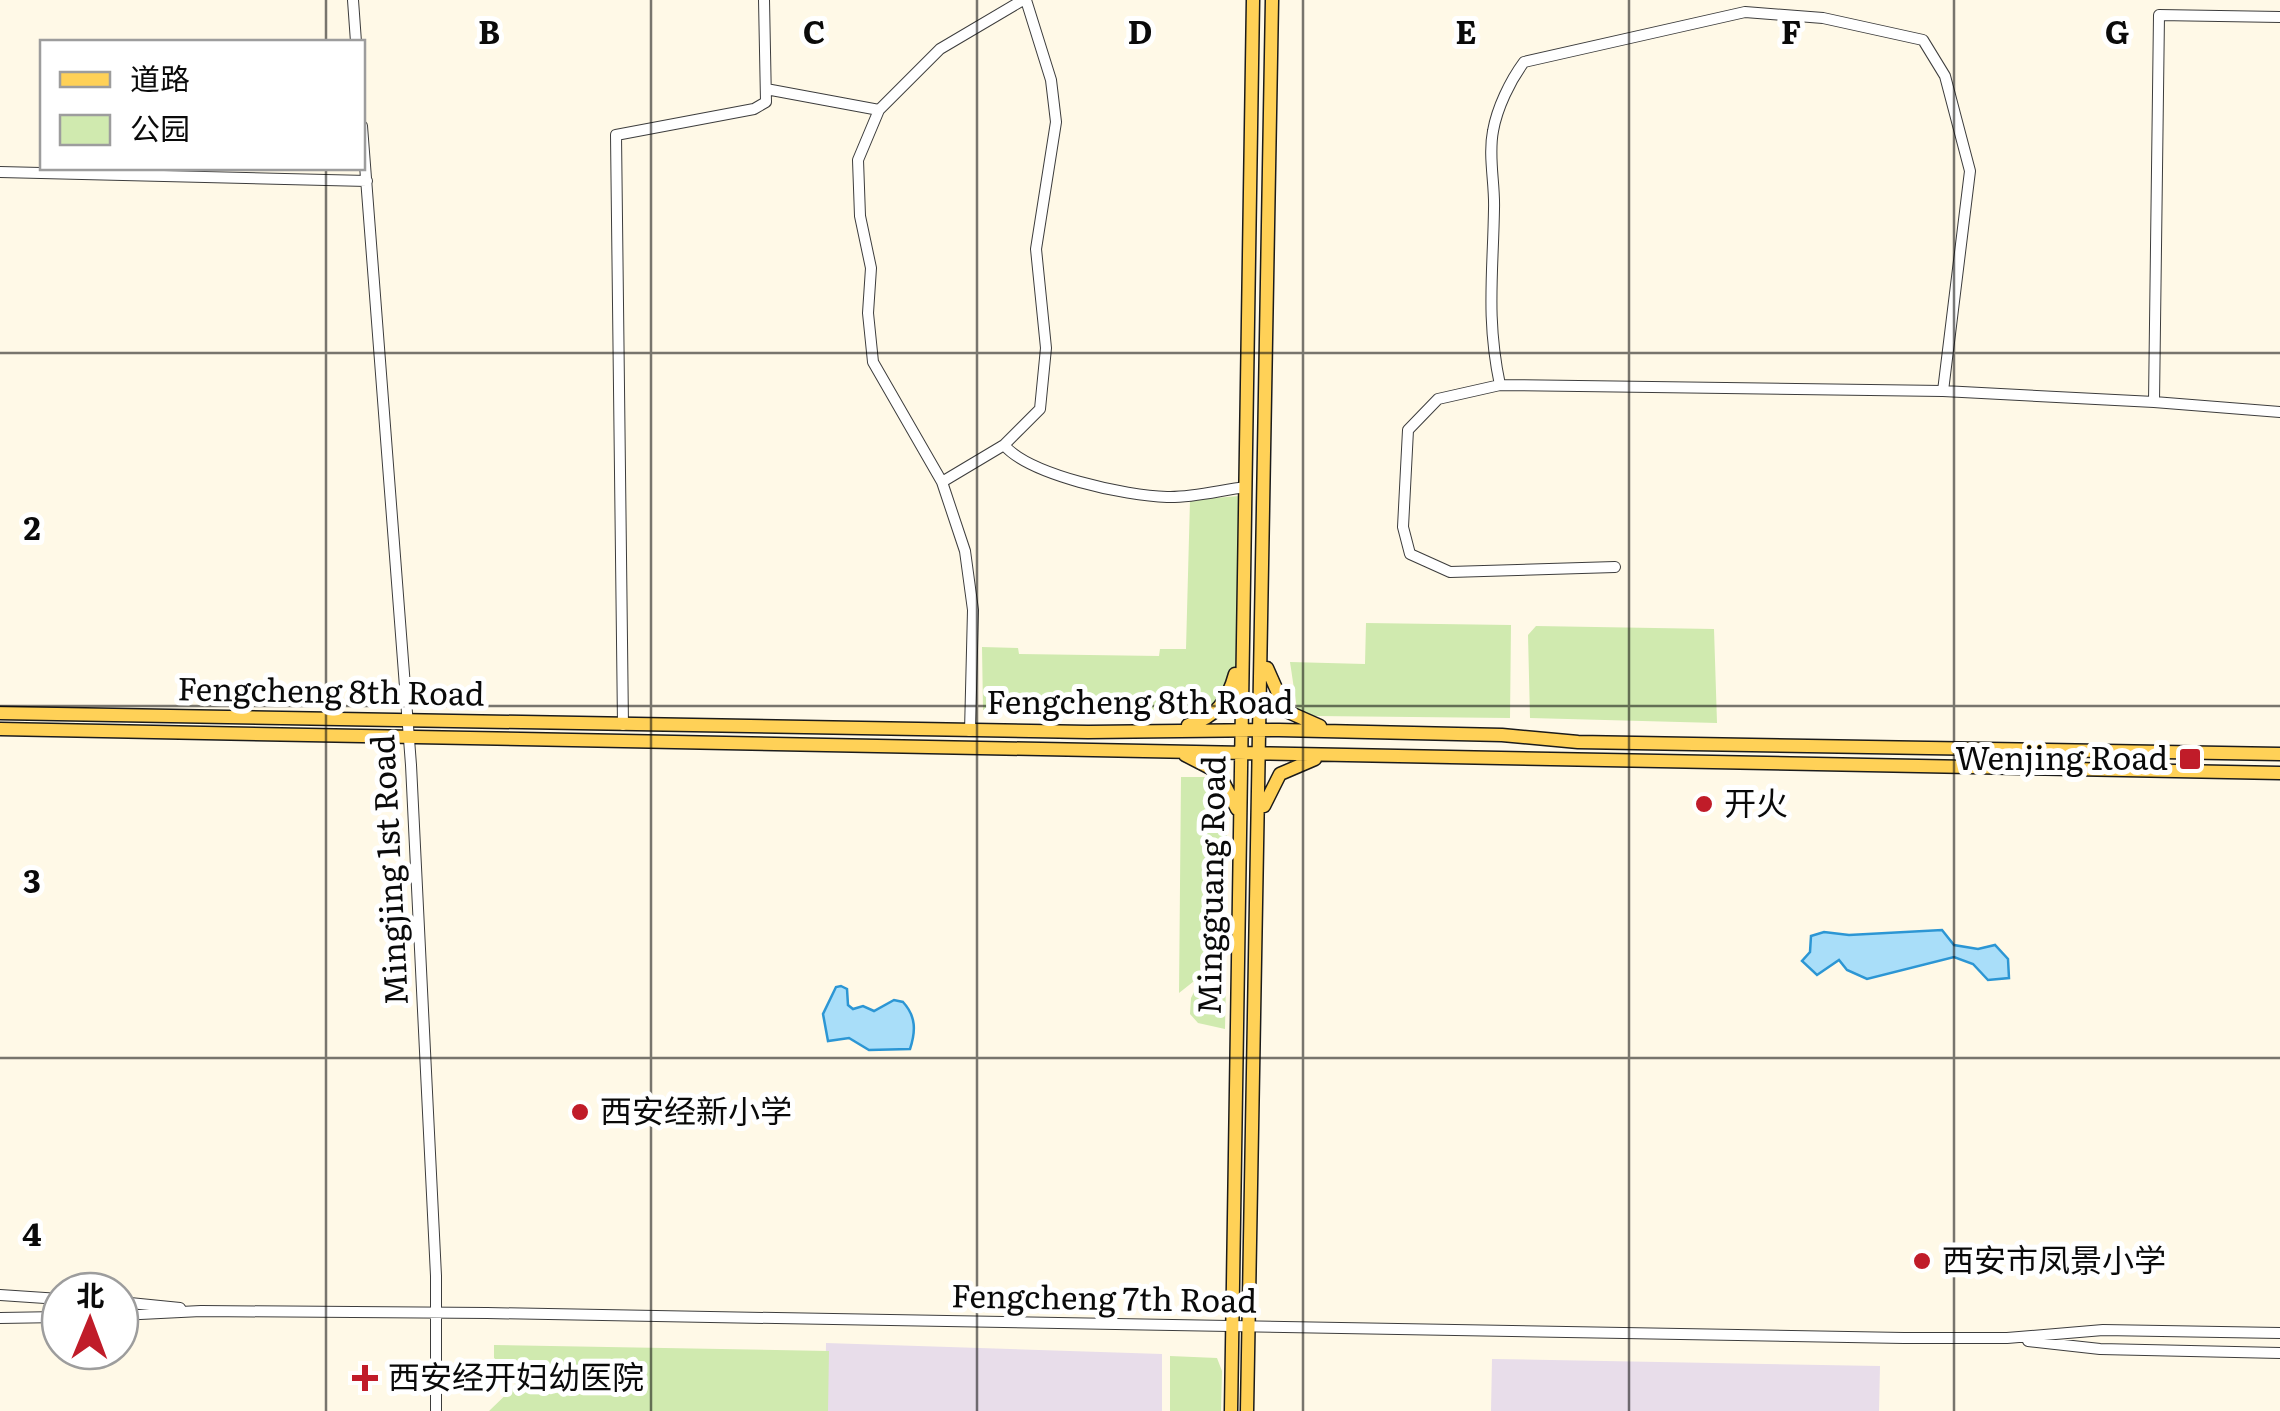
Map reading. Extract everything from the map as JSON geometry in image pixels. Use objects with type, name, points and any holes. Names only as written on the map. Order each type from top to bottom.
[{"type":"main road","name":"Mingguang Road","points":[[1231,1411],[1253,0]]},
{"type":"main road","name":"Mingguang Road","points":[[1246,1411],[1262,754],[1272,0]]},
{"type":"main road","points":[[1163,731],[1200,722],[1217,710],[1228,696],[1241,652]]},
{"type":"main road","points":[[1263,652],[1273,688],[1286,711],[1303,722],[1346,732]]},
{"type":"main road","name":"Fengcheng 8th Road","points":[[2,713],[970,731],[1262,730],[1578,742],[2280,754]]},
{"type":"main road","name":"Fengcheng 8th Road","points":[[0,730],[2280,773]]},
{"type":"main road","points":[[1162,750],[1190,756],[1218,772],[1235,798],[1241,824]]},
{"type":"main road","points":[[1260,824],[1268,794],[1288,767],[1348,754]]},
{"type":"street","points":[[352,0],[356,40]]},
{"type":"street","points":[[622,725],[616,135],[754,109],[766,102],[764,0]]},
{"type":"street","points":[[942,482],[1004,445],[1040,409],[1046,348],[1036,249],[1056,122],[1051,80],[1024,0],[940,49],[879,110],[858,160],[860,216],[872,268],[868,313],[873,362],[942,482],[965,551],[973,610],[970,731]]},
{"type":"street","points":[[1500,385],[1492,349],[1488,280],[1494,210],[1493,132],[1512,78],[1524,62],[1745,6],[1923,40],[1945,76],[1970,171],[1942,391]]},
{"type":"street","points":[[2154,402],[2158,16],[2280,17]]},
{"type":"street","points":[[766,89],[879,110]]},
{"type":"street","name":"Mingjing 1st Road","points":[[365,158],[409,737],[436,1312],[436,1411]]},
{"type":"street","points":[[0,172],[367,180]]},
{"type":"street","points":[[1615,568],[1450,572],[1410,554],[1403,527],[1408,430],[1438,399],[1500,385],[1942,391],[2280,412]]},
{"type":"street","points":[[1004,445],[1016,460],[1048,474],[1168,497],[1246,487]]},
{"type":"street","points":[[0,1295],[40,1297]]},
{"type":"street","name":"Fengcheng 7th Road","points":[[140,1304],[201,1311]]},
{"type":"street","name":"Fengcheng 7th Road","points":[[140,1315],[201,1311],[436,1312],[2007,1338],[2102,1330],[2280,1333]]},
{"type":"street","points":[[0,1318],[40,1317]]},
{"type":"street","name":"Fengcheng 7th Road","points":[[2007,1338],[2100,1350],[2280,1353]]},
{"type":"shaded area","points":[[826,1343],[1162,1354],[1162,1411],[825,1411]]},
{"type":"shaded area","points":[[1492,1359],[1880,1366],[1879,1411],[1491,1411]]},
{"type":"green space","points":[[1239,496],[1236,679],[1219,711],[983,710],[982,647],[1018,648],[1019,654],[1159,656],[1160,649],[1186,649],[1190,500]]},
{"type":"green space","points":[[1366,623],[1511,625],[1510,718],[1315,716],[1297,709],[1290,662],[1365,664]]},
{"type":"green space","points":[[1536,626],[1714,629],[1717,723],[1530,718],[1528,635]]},
{"type":"green space","points":[[1181,777],[1213,777],[1227,799],[1226,971],[1203,974],[1179,993]]},
{"type":"green space","points":[[1226,979],[1225,1029],[1198,1023],[1190,1014],[1197,986]]},
{"type":"green space","points":[[494,1345],[829,1351],[828,1411],[489,1411],[515,1386],[514,1373],[494,1358]]},
{"type":"green space","points":[[1170,1356],[1217,1358],[1222,1371],[1221,1411],[1170,1411]]},
{"type":"water","points":[[1942,930],[1954,945],[1978,949],[1995,945],[2008,959],[2009,978],[1988,980],[1973,964],[1954,957],[1867,979],[1847,970],[1839,960],[1817,975],[1802,961],[1810,952],[1811,936],[1824,932],[1849,935]]},
{"type":"water","points":[[836,987],[847,989],[848,1005],[853,1009],[863,1006],[874,1011],[894,1000],[903,1002],[914,1024],[910,1049],[869,1050],[849,1038],[828,1041],[823,1014]]},
{"type":"place","name":"Wenjing Road","points":[[2190,759]]},
{"type":"place","name":"开火","points":[[1704,804]]},
{"type":"place","name":"西安经新小学","points":[[580,1112]]},
{"type":"place","name":"西安市凤景小学","points":[[1922,1261]]},
{"type":"place","name":"西安经开妇幼医院","points":[[365,1378]]}]
